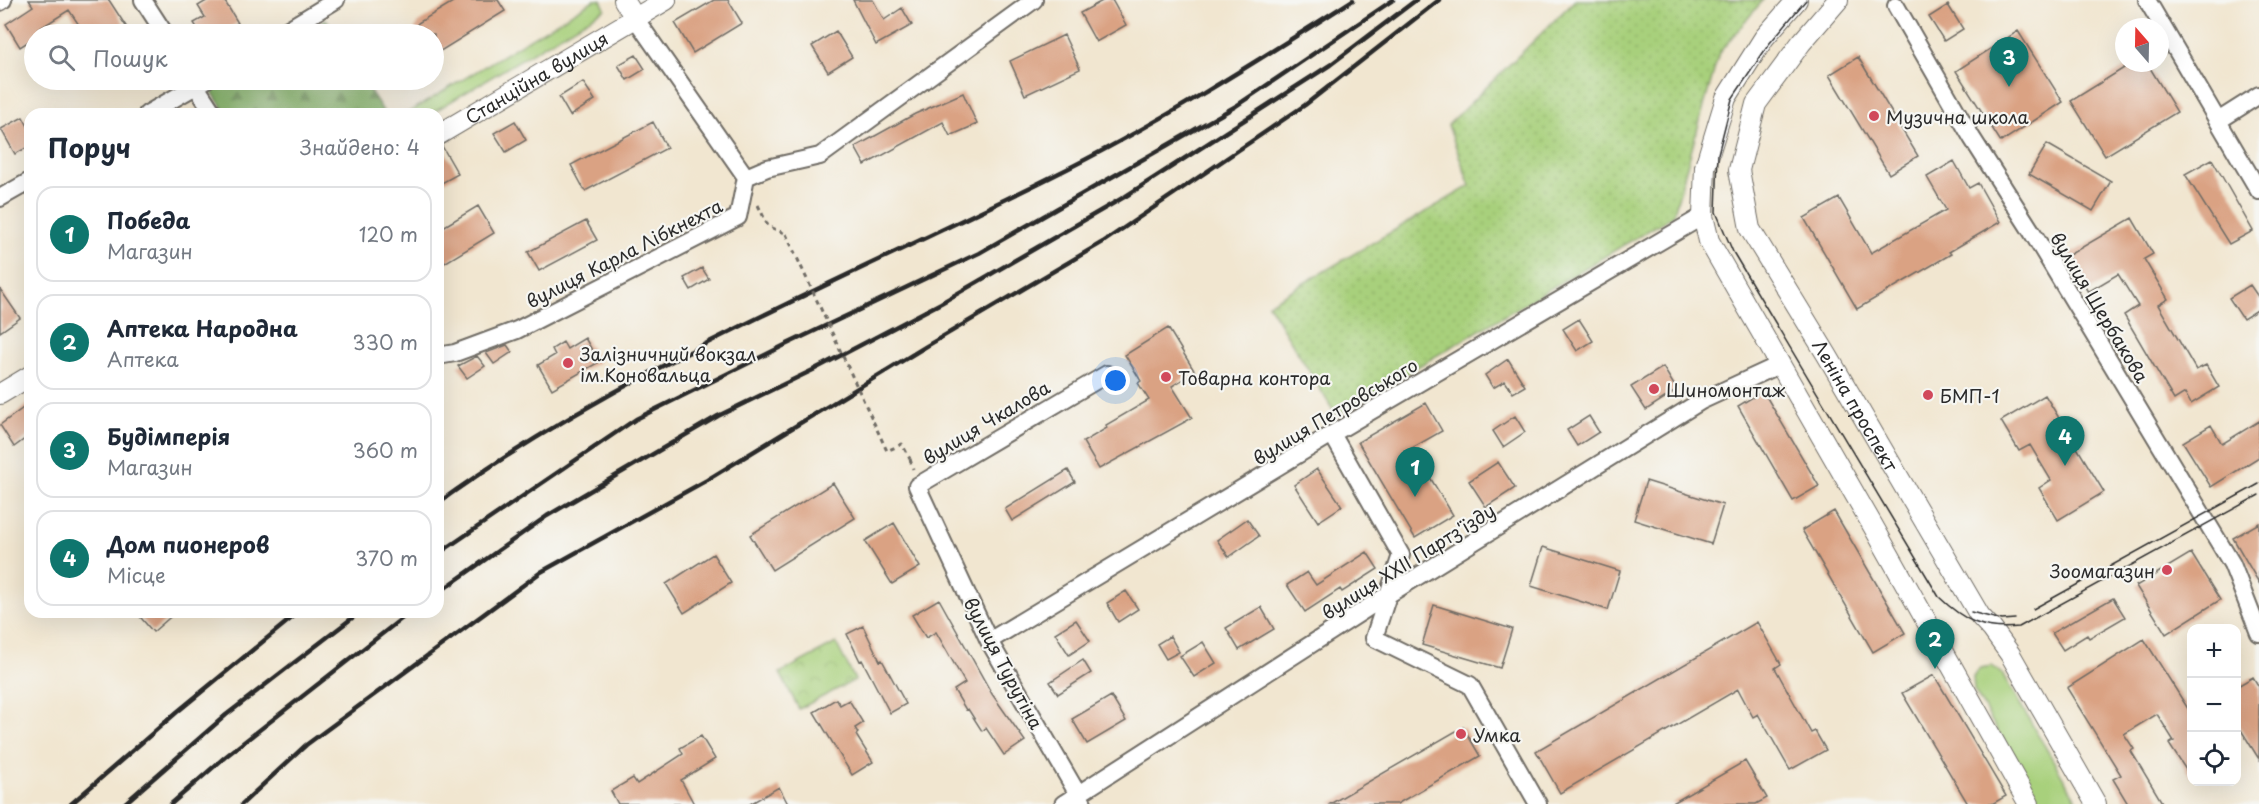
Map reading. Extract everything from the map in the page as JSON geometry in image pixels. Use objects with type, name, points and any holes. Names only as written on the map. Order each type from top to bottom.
[{"type":"street","points":[[143,0],[159,24]]},
{"type":"street","points":[[296,24],[336,0]]},
{"type":"street","points":[[624,0],[746,177],[767,168],[820,156],[1034,0]]},
{"type":"street","name":"Станційна вулиця","points":[[444,131],[666,0]]},
{"type":"street","points":[[1797,0],[1764,38],[1726,98],[1705,167],[1703,216],[1709,241],[1781,364],[2029,804]]},
{"type":"street","name":"Леніна проспект","points":[[1838,0],[1801,43],[1756,104],[1739,170],[1750,229],[1827,355],[1980,616],[1992,629],[2024,678],[2096,804]]},
{"type":"street","points":[[2147,0],[2259,191]]},
{"type":"street","name":"вулиця Щербакова","points":[[1896,6],[1972,138],[2032,232],[2232,564],[2259,633]]},
{"type":"street","points":[[157,108],[185,90]]},
{"type":"street","points":[[202,90],[211,108]]},
{"type":"street","points":[[2218,121],[2259,95]]},
{"type":"street","name":"вулиця Карла Лібкнехта","points":[[444,355],[518,330],[738,217],[746,177]]},
{"type":"street","points":[[0,198],[24,184]]},
{"type":"street","name":"вулиця Петровського","points":[[989,641],[1332,434],[1703,216]]},
{"type":"street","name":"вулиця XXII Партз'їзду","points":[[1075,801],[1386,596],[1701,401],[1781,364]]},
{"type":"street","name":"вулиця Чкалова","points":[[931,519],[917,486],[1107,374]]},
{"type":"street","points":[[0,394],[24,380]]},
{"type":"street","points":[[1332,434],[1401,555],[1374,638],[1470,685],[1538,804]]},
{"type":"street","name":"вулиця Турутіна","points":[[931,519],[989,641],[1075,801]]},
{"type":"path","points":[[746,177],[768,226],[786,234],[887,451],[902,444],[910,459]]},
{"type":"green space","points":[[594,0],[601,0],[605,9],[440,108],[416,108]]},
{"type":"green space","points":[[1575,0],[1763,0],[1719,53],[1673,216],[1336,415],[1268,304],[1470,186],[1448,125]]},
{"type":"green space","points":[[326,19],[329,24],[317,24]]},
{"type":"green space","points":[[211,90],[369,90],[381,108],[222,108]]},
{"type":"green space","points":[[836,643],[855,680],[799,709],[780,673]]},
{"type":"green space","points":[[1992,666],[2003,675],[2079,804],[2039,804],[1974,690],[1973,677],[1980,668]]},
{"type":"building","points":[[29,0],[109,0],[125,24],[78,24],[69,10],[47,24],[24,24],[24,44],[20,47],[6,24],[33,6]]},
{"type":"building","points":[[208,0],[224,0],[238,23],[195,24],[205,17],[198,6]]},
{"type":"building","points":[[456,0],[498,0],[505,11],[444,49],[444,24],[418,23]]},
{"type":"building","points":[[714,0],[728,0],[742,23],[693,53],[675,23]]},
{"type":"building","points":[[853,0],[873,0],[884,20],[902,8],[912,25],[876,45]]},
{"type":"building","points":[[1104,0],[1112,0],[1126,25],[1096,42],[1080,13]]},
{"type":"building","points":[[1948,5],[1963,29],[1944,41],[1929,17]]},
{"type":"building","points":[[836,31],[852,57],[828,72],[812,46]]},
{"type":"building","points":[[2018,31],[2063,102],[2001,142],[1956,71]]},
{"type":"building","points":[[1064,35],[1080,69],[1025,95],[1010,61]]},
{"type":"building","points":[[636,55],[645,69],[627,80],[618,65]]},
{"type":"building","name":"Музична школа","points":[[1858,57],[1918,156],[1889,174],[1829,75]]},
{"type":"building","points":[[2118,72],[2153,72],[2177,112],[2105,156],[2071,101]]},
{"type":"building","points":[[583,82],[595,100],[570,116],[559,97]]},
{"type":"building","points":[[963,93],[977,124],[950,136],[943,122],[865,165],[855,147],[915,114]]},
{"type":"building","points":[[23,117],[24,149],[15,154],[1,129]]},
{"type":"building","points":[[515,121],[526,140],[506,152],[494,133]]},
{"type":"building","points":[[653,122],[667,148],[585,191],[571,165]]},
{"type":"building","points":[[2047,144],[2111,181],[2093,211],[2029,174]]},
{"type":"building","points":[[444,150],[458,174],[444,182]]},
{"type":"building","points":[[2212,159],[2253,231],[2229,244],[2185,174]]},
{"type":"building","points":[[1954,161],[1969,188],[1978,183],[2000,222],[1949,252],[1951,254],[1857,309],[1804,218],[1839,198],[1871,253],[1946,210],[1927,177]]},
{"type":"building","points":[[478,206],[494,233],[444,263],[444,226]]},
{"type":"building","points":[[2132,218],[2153,254],[2144,259],[2168,299],[2158,305],[2196,370],[2206,365],[2219,387],[2191,404],[2185,393],[2174,400],[2124,315],[2138,306],[2118,274],[2088,292],[2067,256]]},
{"type":"building","points":[[586,221],[597,240],[539,271],[528,252]]},
{"type":"building","points":[[702,268],[709,279],[691,290],[684,278]]},
{"type":"building","points":[[2250,285],[2259,298],[2259,309],[2243,319],[2229,298]]},
{"type":"building","points":[[0,289],[20,318],[0,332]]},
{"type":"building","points":[[1579,319],[1593,341],[1577,351],[1563,329]]},
{"type":"building","points":[[1168,328],[1195,372],[1172,386],[1192,418],[1099,469],[1083,442],[1107,428],[1106,425],[1149,400],[1138,383],[1141,381],[1125,355]]},
{"type":"building","name":"Залізничний вокзал ім.Коновальца","points":[[585,338],[599,362],[552,389],[538,365],[555,355],[552,349],[563,342],[567,349]]},
{"type":"building","points":[[507,345],[512,352],[494,364],[486,353]]},
{"type":"building","points":[[477,356],[485,366],[467,378],[458,366]]},
{"type":"building","points":[[1508,359],[1525,386],[1513,393],[1505,381],[1493,388],[1485,375]]},
{"type":"building","name":"Шиномонтаж","points":[[1663,367],[1677,390],[1646,410],[1631,387]]},
{"type":"building","points":[[1763,391],[1819,486],[1793,501],[1738,406]]},
{"type":"building","points":[[2045,395],[2104,492],[2058,520],[2039,488],[2051,480],[2030,445],[2019,451],[2001,421]]},
{"type":"building","points":[[1426,403],[1442,431],[1412,448],[1453,515],[1415,538],[1358,442]]},
{"type":"building","points":[[24,407],[24,440],[14,447],[0,425]]},
{"type":"building","points":[[1515,416],[1525,432],[1503,447],[1493,431]]},
{"type":"building","points":[[1589,416],[1599,432],[1577,446],[1567,430]]},
{"type":"building","points":[[2259,421],[2259,457],[2211,487],[2183,442],[2211,425],[2222,444]]},
{"type":"building","points":[[1498,462],[1515,488],[1486,507],[1469,481]]},
{"type":"building","points":[[1317,469],[1342,506],[1318,522],[1294,485]]},
{"type":"building","points":[[1068,470],[1075,482],[1012,521],[1005,509]]},
{"type":"building","points":[[1646,481],[1723,505],[1711,544],[1634,520]]},
{"type":"building","points":[[833,483],[855,518],[772,570],[750,535]]},
{"type":"building","points":[[1834,511],[1905,633],[1873,652],[1802,530]]},
{"type":"building","points":[[1247,519],[1259,536],[1229,557],[1217,540]]},
{"type":"building","points":[[894,523],[920,567],[892,584],[865,541]]},
{"type":"building","points":[[2259,523],[2259,583],[2233,538]]},
{"type":"building","points":[[1543,547],[1620,571],[1608,610],[1531,586]]},
{"type":"building","points":[[1367,552],[1378,569],[1342,592],[1340,589],[1305,612],[1287,585],[1307,572],[1316,585]]},
{"type":"building","points":[[2191,553],[2220,600],[2166,634],[2136,586]]},
{"type":"building","points":[[713,554],[731,583],[684,613],[666,584]]},
{"type":"building","points":[[1126,591],[1138,609],[1118,622],[1107,603]]},
{"type":"building","points":[[2113,598],[2125,617],[2089,638],[2087,635],[2063,650],[2052,633]]},
{"type":"building","points":[[939,599],[992,694],[1025,741],[1004,755],[986,728],[982,731],[954,690],[965,683],[936,632],[926,638],[912,615]]},
{"type":"building","points":[[1434,605],[1512,629],[1500,668],[1422,645]]},
{"type":"building","points":[[1261,607],[1274,629],[1239,650],[1226,628]]},
{"type":"building","points":[[141,618],[169,618],[153,632]]},
{"type":"building","points":[[1076,620],[1090,641],[1069,655],[1055,633]]},
{"type":"building","points":[[1757,622],[1781,664],[1775,668],[1811,733],[1815,731],[1826,750],[1790,770],[1758,714],[1753,717],[1738,689],[1560,793],[1536,751]]},
{"type":"building","points":[[863,626],[880,661],[882,660],[906,704],[890,713],[847,634]]},
{"type":"building","points":[[1170,636],[1179,652],[1166,659],[1157,644]]},
{"type":"building","points":[[2144,639],[2187,707],[2187,771],[2169,744],[2174,741],[2157,714],[2124,734],[2134,749],[2131,751],[2163,804],[2128,804],[2113,779],[2121,775],[2067,688]]},
{"type":"building","points":[[1203,642],[1216,663],[1194,677],[1180,656]]},
{"type":"building","points":[[1083,660],[1091,673],[1058,694],[1050,682]]},
{"type":"building","points":[[1934,675],[2006,796],[1992,804],[1968,804],[1902,693]]},
{"type":"building","points":[[2253,677],[2259,687],[2259,759],[2241,730],[2241,684]]},
{"type":"building","points":[[1111,696],[1126,721],[1087,744],[1072,719]]},
{"type":"building","points":[[836,699],[840,705],[849,700],[863,723],[855,728],[858,733],[856,735],[873,762],[852,775],[814,712]]},
{"type":"building","points":[[1463,727],[1480,756],[1397,804],[1330,804]]},
{"type":"building","points":[[701,736],[715,759],[681,780],[694,804],[618,804],[611,791],[633,778],[637,784],[683,754],[680,748]]},
{"type":"building","points":[[1745,761],[1767,798],[1756,804],[1671,804]]},
{"type":"building","points":[[779,787],[788,804],[750,804]]},
{"type":"tram line","points":[[1806,0],[1769,44],[1732,99],[1718,154],[1716,212],[1733,252],[1939,597],[1966,618],[1985,626],[2019,627],[2259,495]]},
{"type":"tram line","points":[[2033,609],[2259,484]]},
{"type":"tram line","points":[[1971,612],[2002,620],[2015,619]]},
{"type":"railway","points":[[444,499],[510,454],[584,409],[737,328],[1088,158],[1204,93],[1353,0]]},
{"type":"railway","points":[[444,550],[636,419],[979,253],[1236,106],[1393,0]]},
{"type":"railway","points":[[444,589],[547,516],[718,416],[813,370],[941,303],[1126,196],[1330,65],[1416,0]]},
{"type":"railway","points":[[242,804],[306,745],[541,572],[707,480],[1103,242],[1305,105],[1439,0]]},
{"type":"railway","points":[[71,804],[177,712],[292,618]]},
{"type":"railway","points":[[124,804],[226,715],[352,618]]},
{"type":"railway","points":[[171,804],[225,757],[402,618]]},
{"type":"place","name":"Будімперія","points":[[2009,87]]},
{"type":"place","name":"Музична школа","points":[[1874,116]]},
{"type":"place","name":"Залізничний вокзал ім.Коновальца","points":[[568,363]]},
{"type":"place","name":"Товарна контора","points":[[1166,377]]},
{"type":"place","name":"Шиномонтаж","points":[[1654,389]]},
{"type":"place","name":"БМП-1","points":[[1928,395]]},
{"type":"place","name":"Дом пионеров","points":[[2065,466]]},
{"type":"place","name":"Победа","points":[[1415,497]]},
{"type":"place","name":"Зоомагазин","points":[[2167,570]]},
{"type":"place","name":"Аптека Народна","points":[[1935,669]]},
{"type":"place","name":"Умка","points":[[1461,734]]}]
